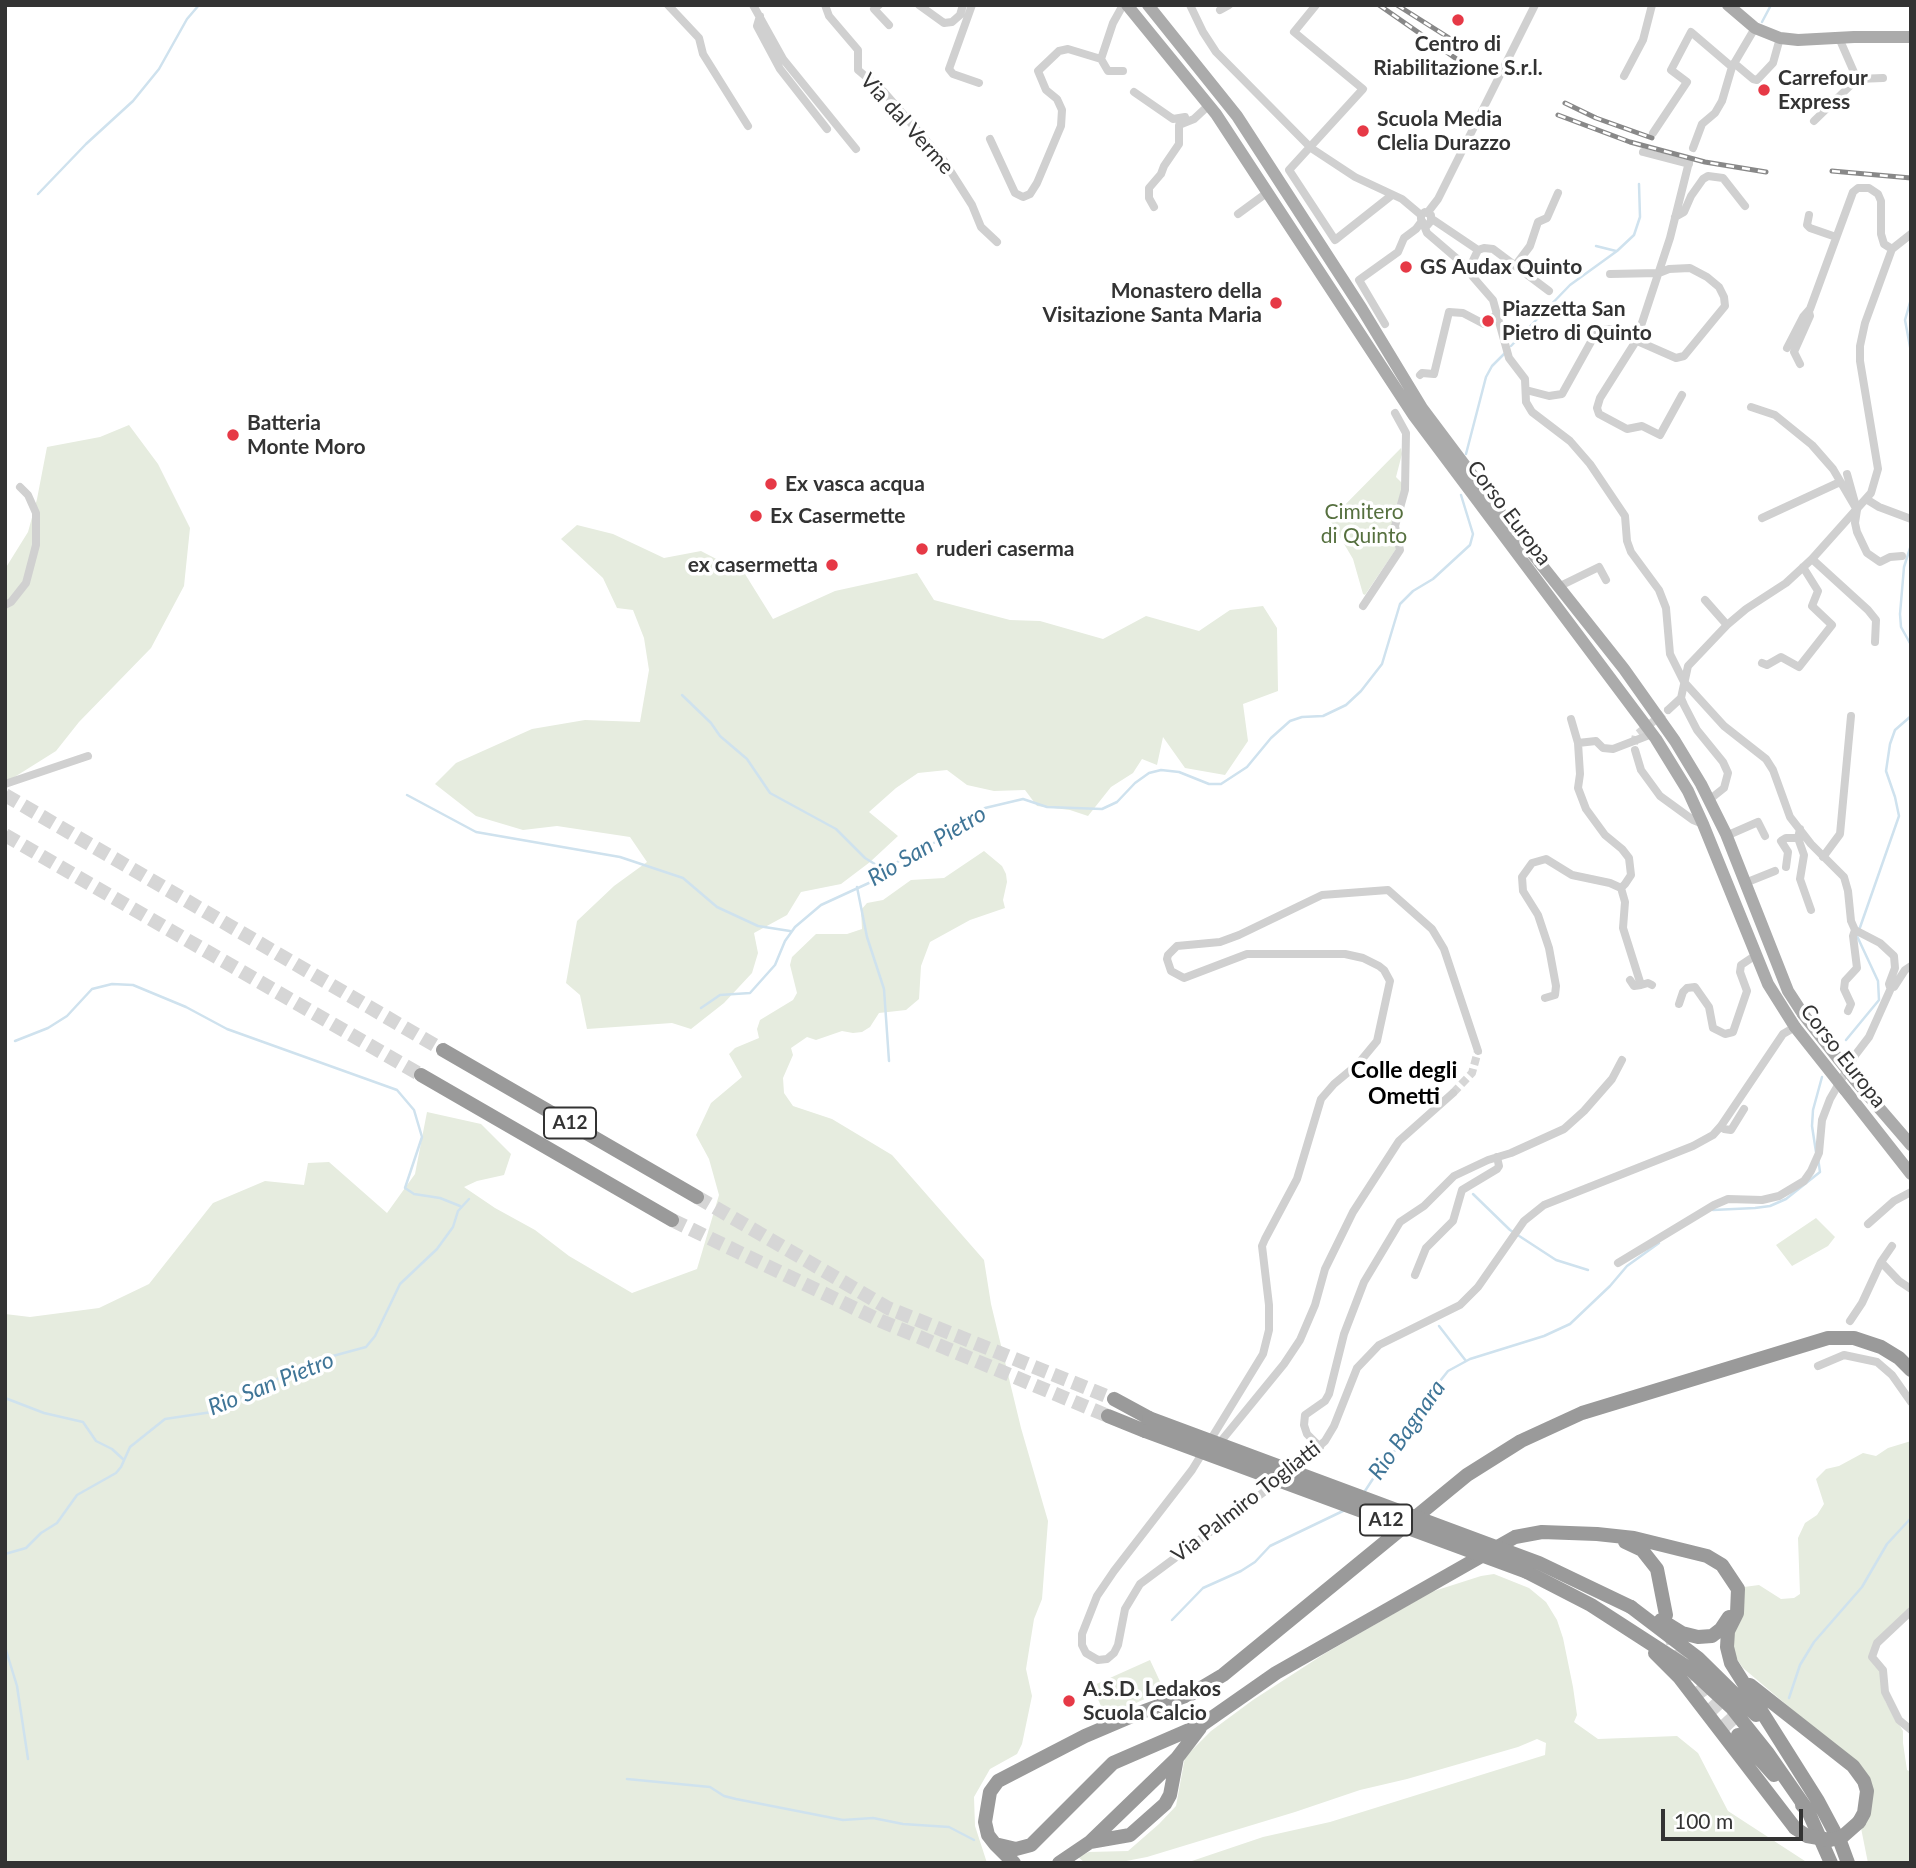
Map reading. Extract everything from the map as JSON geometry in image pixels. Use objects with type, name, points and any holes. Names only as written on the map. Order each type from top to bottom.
[{"type":"highway","name":"A12","points":[[443,1050],[697,1197]]},
{"type":"highway","name":"A12","points":[[421,1075],[672,1220]]},
{"type":"highway","points":[[1014,1863],[995,1844],[985,1822],[990,1792],[998,1781],[1085,1736],[1191,1694],[1223,1675],[1467,1475],[1521,1441],[1582,1413],[1828,1338],[1853,1338],[1881,1347],[1899,1358],[1911,1370]]},
{"type":"highway","name":"A12","points":[[1114,1399],[1147,1425],[1527,1572],[1632,1630],[1690,1669],[1731,1707],[1767,1752],[1808,1811],[1831,1863]]},
{"type":"highway","name":"A12","points":[[1108,1416],[1147,1425],[1539,1563],[1630,1607],[1698,1657],[1741,1698],[1780,1742],[1818,1801],[1848,1863]]},
{"type":"highway","points":[[995,1844],[1016,1849],[1031,1845],[1113,1763],[1203,1724],[1276,1673],[1515,1537],[1542,1532],[1634,1538],[1707,1556],[1722,1565],[1738,1589],[1737,1613],[1728,1631],[1727,1647],[1731,1663],[1780,1742]]},
{"type":"highway","points":[[1597,1534],[1632,1544],[1651,1559],[1657,1569],[1666,1615]]},
{"type":"highway","points":[[1630,1607],[1653,1616],[1682,1633],[1698,1637],[1712,1636],[1721,1629],[1732,1613],[1738,1589]]},
{"type":"highway","points":[[1632,1630],[1679,1677],[1794,1828],[1807,1836],[1830,1840],[1842,1837],[1859,1822],[1864,1813],[1867,1791],[1864,1780],[1853,1766],[1740,1677]]},
{"type":"highway","points":[[1059,1863],[1090,1842],[1177,1758],[1203,1724]]},
{"type":"highway","points":[[1738,1735],[1808,1811]]},
{"type":"highway","points":[[1090,1842],[1130,1835],[1165,1804],[1170,1795],[1177,1758]]},
{"type":"main road","name":"Corso Europa","points":[[1125,5],[1206,107],[1268,192],[1413,416],[1459,467]]},
{"type":"main road","name":"Corso Europa","points":[[1148,5],[1237,116],[1362,309],[1459,467],[1528,559],[1651,734],[1688,791],[1777,1002],[1911,1174]]},
{"type":"main road","points":[[1728,5],[1755,28],[1780,38],[1798,40],[1911,37]]},
{"type":"main road","name":"Corso Europa","points":[[1528,559],[1558,587],[1624,670],[1668,732],[1709,800],[1726,836],[1788,992],[1855,1080],[1911,1145]]},
{"type":"street","points":[[668,5],[699,38],[703,54],[748,126]]},
{"type":"street","points":[[753,5],[783,59],[856,149]]},
{"type":"street","name":"Via dal Verme","points":[[825,5],[829,16],[858,50],[858,70],[883,91],[928,142],[972,205],[981,227],[997,242]]},
{"type":"street","points":[[879,5],[874,9],[889,25]]},
{"type":"street","points":[[919,5],[944,23],[952,22],[960,15],[963,5]]},
{"type":"street","points":[[972,5],[949,69],[953,74],[979,83]]},
{"type":"street","name":"Corso Europa","points":[[1101,59],[1113,23],[1125,5]]},
{"type":"street","points":[[1190,5],[1216,52],[1311,148],[1355,177],[1402,198],[1426,218],[1478,250],[1493,249],[1549,291]]},
{"type":"street","points":[[1220,10],[1229,5]]},
{"type":"street","points":[[1315,5],[1294,32],[1363,89],[1290,170],[1335,240],[1392,195]]},
{"type":"street","points":[[1385,324],[1359,280],[1398,252],[1404,238],[1426,218],[1535,5]]},
{"type":"street","points":[[1624,76],[1643,40],[1652,5]]},
{"type":"street","points":[[760,16],[757,26],[780,69],[827,129]]},
{"type":"street","points":[[1693,148],[1702,124],[1715,113],[1722,101],[1733,65],[1755,28]]},
{"type":"street","points":[[1653,133],[1687,82],[1671,70],[1691,32],[1753,79],[1757,79],[1773,64],[1780,38]]},
{"type":"street","points":[[1839,38],[1857,79]]},
{"type":"street","points":[[990,139],[1015,194],[1023,197],[1030,194],[1060,126],[1062,110],[1057,99],[1046,89],[1038,71],[1059,51],[1068,49],[1101,59],[1108,71],[1123,71]]},
{"type":"street","points":[[1814,121],[1857,79],[1883,78]]},
{"type":"street","points":[[1134,92],[1172,119],[1177,120],[1206,107]]},
{"type":"street","points":[[1154,207],[1149,198],[1149,188],[1180,144],[1180,125],[1194,119],[1206,107]]},
{"type":"street","points":[[1643,152],[1689,163],[1659,273],[1636,341],[1600,398],[1597,408],[1599,414],[1627,429],[1642,426],[1660,435],[1682,395]]},
{"type":"street","points":[[1675,217],[1684,212],[1691,196],[1708,176],[1723,177],[1745,206]]},
{"type":"street","points":[[1800,364],[1794,352],[1810,316],[1809,312],[1853,192],[1858,188],[1869,188],[1878,194],[1881,201],[1881,234],[1884,244],[1892,249]]},
{"type":"street","points":[[1238,214],[1268,192]]},
{"type":"street","points":[[1516,266],[1530,246],[1538,222],[1547,218],[1558,193]]},
{"type":"street","points":[[1809,215],[1807,225],[1810,228],[1836,237]]},
{"type":"street","points":[[1426,218],[1427,233],[1471,273],[1493,300],[1509,358],[1525,379],[1527,402],[1532,412],[1570,441],[1590,464],[1625,516],[1627,541],[1631,552],[1659,590],[1665,608],[1670,654],[1684,682],[1719,722],[1766,758],[1773,770],[1799,834],[1804,855],[1800,879],[1811,910]]},
{"type":"street","points":[[1668,710],[1681,698],[1688,666],[1727,625],[1786,583],[1812,559],[1857,510],[1874,486],[1878,469],[1860,361],[1860,346],[1865,323],[1892,249],[1911,234]]},
{"type":"street","points":[[1471,273],[1478,250]]},
{"type":"street","points":[[1526,390],[1549,396],[1562,394],[1597,331],[1610,329],[1676,358],[1684,356],[1725,306],[1719,287],[1690,268],[1669,269],[1659,273],[1610,274]]},
{"type":"street","points":[[1420,375],[1434,375],[1449,312],[1462,313],[1485,324],[1496,314]]},
{"type":"street","points":[[1787,348],[1803,317],[1809,312]]},
{"type":"street","points":[[1751,407],[1775,415],[1812,445],[1833,469],[1857,510]]},
{"type":"street","points":[[1363,606],[1400,550],[1395,526],[1405,490],[1407,447],[1406,430],[1395,413]]},
{"type":"street","points":[[1847,474],[1857,510],[1857,531],[1867,553],[1880,562],[1890,557],[1902,556]]},
{"type":"street","points":[[1762,518],[1840,482]]},
{"type":"street","points":[[5,605],[11,602],[26,583],[36,545],[36,513],[28,495],[20,487]]},
{"type":"street","points":[[1866,499],[1911,519]]},
{"type":"street","points":[[1812,559],[1868,610],[1876,621],[1875,642]]},
{"type":"street","points":[[1558,587],[1598,567],[1606,580]]},
{"type":"street","points":[[1762,663],[1768,665],[1781,657],[1799,667],[1832,625],[1812,606],[1818,592],[1803,567]]},
{"type":"street","points":[[1705,600],[1727,625]]},
{"type":"street","points":[[1681,698],[1697,730],[1723,762],[1728,774],[1724,789],[1709,800]]},
{"type":"street","points":[[1823,857],[1840,834],[1851,716]]},
{"type":"street","points":[[1570,719],[1578,743],[1578,788],[1586,810],[1605,835],[1629,858],[1631,875],[1621,888]]},
{"type":"street","points":[[1578,743],[1596,741],[1604,748],[1613,749],[1651,734]]},
{"type":"street","points":[[1634,750],[1641,770],[1660,796],[1693,820],[1703,824]]},
{"type":"street","points":[[5,784],[88,756]]},
{"type":"street","points":[[1726,836],[1758,822],[1765,836]]},
{"type":"street","points":[[1799,834],[1844,877],[1851,921],[1858,932],[1880,943],[1894,956],[1895,968],[1889,984],[1891,988]]},
{"type":"street","points":[[1786,867],[1788,852],[1781,841],[1799,834]]},
{"type":"street","points":[[1545,998],[1555,995],[1556,986],[1545,933],[1538,915],[1523,891],[1522,877],[1528,866],[1546,859],[1572,875],[1621,888],[1625,902],[1623,928],[1641,985]]},
{"type":"street","points":[[1745,883],[1775,872]]},
{"type":"street","points":[[1192,1470],[1263,1354],[1269,1330],[1269,1305],[1262,1246],[1297,1179],[1321,1098],[1358,1065],[1377,1041],[1390,981],[1380,966],[1345,954],[1275,953],[1236,957],[1184,978],[1171,971],[1167,959],[1170,951],[1177,946],[1220,942],[1240,935],[1322,895],[1388,890],[1432,929],[1444,949],[1478,1051]]},
{"type":"street","points":[[1848,1011],[1851,1004],[1844,989],[1845,981],[1857,968],[1853,936],[1858,932]]},
{"type":"street","points":[[1679,1004],[1687,988],[1695,987],[1709,1007],[1713,1028],[1725,1034],[1733,1032],[1747,991],[1741,965],[1756,955]]},
{"type":"street","points":[[1618,1263],[1714,1205],[1728,1199],[1762,1200],[1779,1196],[1804,1181],[1817,1155],[1822,1121],[1830,1099],[1869,1037],[1891,988],[1911,966]]},
{"type":"street","points":[[1630,980],[1634,986],[1648,983],[1652,985]]},
{"type":"street","name":"Via Palmiro Togliatti","points":[[1192,1470],[1097,1597],[1082,1634],[1082,1645],[1089,1656],[1102,1660],[1114,1653],[1125,1609],[1140,1584],[1275,1484],[1320,1447],[1334,1426],[1350,1380],[1364,1359],[1379,1345],[1460,1305],[1478,1287],[1519,1228],[1544,1205],[1703,1142],[1721,1126],[1783,1034],[1795,1027]]},
{"type":"street","points":[[1320,1447],[1307,1434],[1305,1415],[1325,1401],[1329,1394],[1350,1318],[1364,1282],[1404,1218],[1424,1206],[1454,1176],[1564,1129],[1612,1079],[1622,1060]]},
{"type":"street","points":[[1192,1470],[1230,1432],[1300,1340],[1315,1306],[1325,1269],[1353,1212],[1399,1141],[1453,1093]]},
{"type":"street","points":[[1721,1126],[1731,1129],[1744,1109]]},
{"type":"street","points":[[1415,1275],[1426,1248],[1453,1221],[1462,1190],[1497,1169],[1497,1157]]},
{"type":"street","points":[[1868,1224],[1894,1201],[1911,1192]]},
{"type":"street","points":[[1850,1321],[1892,1246]]},
{"type":"street","points":[[1881,1262],[1911,1289]]},
{"type":"street","points":[[1818,1366],[1844,1355],[1877,1362],[1892,1375],[1911,1402]]},
{"type":"street","points":[[1911,1611],[1877,1643],[1872,1657],[1883,1670],[1885,1692],[1899,1720],[1911,1730]]},
{"type":"green space","points":[[129,425],[158,464],[190,528],[184,586],[151,648],[79,722],[56,751],[5,783],[5,569],[28,532],[47,447],[100,437]]},
{"type":"green space","name":"Cimitero di Quinto","points":[[1401,448],[1396,477],[1403,484],[1396,549],[1365,595],[1353,559],[1330,520]]},
{"type":"green space","points":[[577,525],[613,534],[664,558],[701,551],[745,574],[773,619],[835,591],[917,573],[934,600],[1010,620],[1040,621],[1103,639],[1146,616],[1199,631],[1230,610],[1263,606],[1277,628],[1278,691],[1243,704],[1248,741],[1225,775],[1185,768],[1163,737],[1157,765],[1142,759],[1133,773],[1111,787],[1088,816],[1070,810],[1037,806],[1025,790],[994,791],[967,785],[947,770],[918,773],[869,812],[898,836],[841,884],[801,892],[787,915],[754,933],[758,953],[752,973],[724,1003],[691,1029],[672,1023],[587,1029],[580,995],[566,983],[577,921],[614,886],[647,862],[630,837],[557,826],[523,830],[476,816],[435,784],[456,763],[532,729],[585,720],[640,722],[649,670],[644,638],[633,610],[617,608],[603,578],[561,539]]},
{"type":"green space","points":[[984,851],[1002,866],[1006,874],[1003,900],[1005,908],[970,920],[930,942],[921,966],[919,999],[906,1010],[879,1013],[870,1027],[862,1032],[842,1031],[816,1040],[807,1037],[791,1048],[793,1055],[783,1078],[784,1093],[793,1106],[832,1119],[892,1155],[984,1260],[991,1304],[1021,1428],[1048,1521],[1042,1599],[1034,1619],[1026,1669],[1032,1696],[1022,1744],[1017,1754],[990,1769],[974,1797],[975,1826],[987,1863],[5,1863],[5,1314],[30,1317],[99,1308],[149,1284],[213,1203],[265,1181],[304,1185],[308,1163],[329,1162],[387,1213],[415,1174],[427,1112],[481,1124],[511,1154],[504,1175],[464,1187],[535,1230],[569,1256],[632,1293],[697,1269],[719,1195],[709,1159],[696,1135],[711,1103],[742,1077],[729,1054],[735,1048],[759,1038],[757,1029],[760,1020],[793,1000],[797,993],[790,965],[792,957],[816,934],[847,934],[862,929],[861,910],[867,903],[883,900],[911,880],[944,878]]},
{"type":"green space","points":[[1816,1218],[1835,1237],[1828,1246],[1792,1266],[1776,1245]]},
{"type":"green space","points":[[1911,1441],[1911,1609],[1872,1648],[1882,1678],[1885,1701],[1903,1731],[1907,1770],[1911,1772],[1911,1863],[1868,1863],[1861,1828],[1871,1791],[1814,1728],[1743,1668],[1735,1656],[1732,1638],[1744,1587],[1759,1585],[1781,1599],[1794,1598],[1800,1594],[1798,1538],[1805,1523],[1817,1515],[1824,1504],[1816,1479],[1826,1469],[1839,1466],[1863,1453],[1876,1456],[1888,1448]]},
{"type":"green space","points":[[1494,1574],[1529,1588],[1546,1602],[1557,1620],[1573,1687],[1577,1715],[1574,1722],[1598,1739],[1677,1736],[1698,1753],[1728,1811],[1808,1863],[1186,1863],[1263,1837],[1330,1822],[1545,1755],[1546,1743],[1537,1739],[1407,1779],[1360,1790],[1147,1857],[1121,1862],[1084,1862],[1078,1857],[1089,1852],[1128,1851],[1159,1824],[1176,1806],[1185,1757],[1211,1731],[1253,1700],[1324,1654],[1431,1592]]},
{"type":"green space","points":[[1150,1660],[1164,1690],[1106,1717],[1092,1686]]},
{"type":"waterway","points":[[38,194],[86,144],[133,101],[159,69],[187,19],[199,5]]},
{"type":"waterway","points":[[1762,22],[1771,5]]},
{"type":"waterway","name":"Rio San Pietro","points":[[1511,346],[1570,285],[1617,251],[1634,235],[1640,217],[1639,184]]},
{"type":"waterway","points":[[1596,246],[1616,251]]},
{"type":"waterway","name":"Rio Bagnara","points":[[1911,299],[1905,320],[1911,352]]},
{"type":"waterway","points":[[1466,454],[1486,377],[1492,366],[1506,352]]},
{"type":"waterway","name":"Rio Bagnara","points":[[1911,456],[1911,471]]},
{"type":"waterway","name":"Rio San Pietro","points":[[701,1008],[720,995],[750,993],[775,965],[785,941],[795,927],[821,905],[871,882],[884,869],[947,836],[967,818],[985,808],[1023,799],[1047,807],[1102,809],[1117,802],[1149,773],[1161,770],[1179,772],[1209,784],[1221,784],[1247,767],[1271,738],[1290,721],[1302,717],[1323,716],[1346,705],[1382,664],[1400,604],[1413,591],[1433,579],[1470,545],[1473,534],[1461,495]]},
{"type":"waterway","name":"Rio Bagnara","points":[[1911,545],[1904,567],[1900,614],[1901,627],[1911,645]]},
{"type":"waterway","points":[[682,695],[711,723],[720,736],[747,759],[770,793],[836,829],[865,858],[883,869]]},
{"type":"waterway","points":[[1846,1040],[1879,1000],[1878,981],[1857,936],[1899,816],[1886,771],[1890,744],[1895,730],[1911,716]]},
{"type":"waterway","points":[[407,795],[476,832],[620,857],[683,878],[717,907],[758,926],[790,931]]},
{"type":"waterway","points":[[857,887],[867,937],[884,989],[889,1061]]},
{"type":"waterway","points":[[15,1041],[48,1028],[67,1016],[92,989],[112,984],[133,985],[186,1007],[227,1029],[397,1090],[414,1110],[422,1137],[405,1188],[414,1194],[440,1198],[460,1206]]},
{"type":"waterway","name":"Rio Bagnara","points":[[1816,1152],[1812,1126],[1813,1110],[1822,1077]]},
{"type":"waterway","name":"Rio Bagnara","points":[[1713,1210],[1770,1206],[1786,1199],[1820,1172],[1818,1158]]},
{"type":"waterway","points":[[1473,1194],[1510,1230],[1556,1260],[1588,1270]]},
{"type":"waterway","name":"Rio San Pietro","points":[[5,1554],[26,1548],[41,1533],[57,1523],[77,1495],[116,1473],[130,1447],[165,1419],[212,1412],[264,1389],[284,1374],[318,1360],[366,1347],[375,1336],[400,1284],[437,1249],[453,1227],[458,1211],[469,1199]]},
{"type":"waterway","name":"Rio Bagnara","points":[[1363,1494],[1380,1468],[1409,1434],[1429,1395],[1448,1371],[1470,1359],[1544,1336],[1570,1324],[1627,1266],[1659,1243]]},
{"type":"waterway","points":[[1439,1326],[1466,1361]]},
{"type":"waterway","points":[[5,1398],[44,1413],[83,1422],[96,1441],[112,1449],[124,1460]]},
{"type":"waterway","name":"Rio Bagnara","points":[[1172,1620],[1203,1588],[1241,1571],[1255,1562],[1270,1546],[1345,1510]]},
{"type":"waterway","points":[[1789,1698],[1800,1665],[1814,1642],[1862,1587],[1887,1544],[1911,1518]]},
{"type":"waterway","points":[[5,1647],[17,1686],[28,1759]]},
{"type":"waterway","points":[[627,1779],[710,1787],[724,1796],[736,1799],[843,1820],[873,1818],[903,1824],[949,1827],[974,1840]]},
{"type":"tunnel","points":[[1634,744],[1636,735],[1668,710]]},
{"type":"tunnel","points":[[5,795],[443,1050]]},
{"type":"tunnel","points":[[5,835],[421,1075]]},
{"type":"tunnel","points":[[1453,1093],[1472,1073],[1478,1051]]},
{"type":"tunnel","points":[[697,1197],[888,1308],[1114,1399]]},
{"type":"tunnel","points":[[672,1220],[881,1321],[1108,1416]]},
{"type":"tunnel","points":[[1669,1630],[1680,1664],[1703,1698],[1738,1735]]},
{"type":"railway","points":[[1379,5],[1458,60]]},
{"type":"railway","points":[[1397,5],[1465,48]]},
{"type":"railway","points":[[1565,103],[1596,118],[1652,138]]},
{"type":"railway","points":[[1558,115],[1630,142],[1705,162],[1766,172]]},
{"type":"railway","points":[[1832,171],[1911,178]]},
{"type":"place","name":"Centro di Riabilitazione S.r.l.","points":[[1458,20]]},
{"type":"place","name":"Carrefour Express","points":[[1764,90]]},
{"type":"place","name":"Scuola Media Clelia Durazzo","points":[[1363,131]]},
{"type":"place","name":"GS Audax Quinto","points":[[1406,267]]},
{"type":"place","name":"Monastero della Visitazione Santa Maria","points":[[1276,303]]},
{"type":"place","name":"Piazzetta San Pietro di Quinto","points":[[1488,321]]},
{"type":"place","name":"Batteria Monte Moro","points":[[233,435]]},
{"type":"place","name":"Ex vasca acqua","points":[[771,484]]},
{"type":"place","name":"Ex Casermette","points":[[756,516]]},
{"type":"place","name":"ruderi caserma","points":[[922,549]]},
{"type":"place","name":"ex casermetta","points":[[832,565]]},
{"type":"place","name":"A.S.D. Ledakos Scuola Calcio","points":[[1069,1701]]},
{"type":"district","name":"Colle degli Ometti","points":[[1404,1084]]}]
